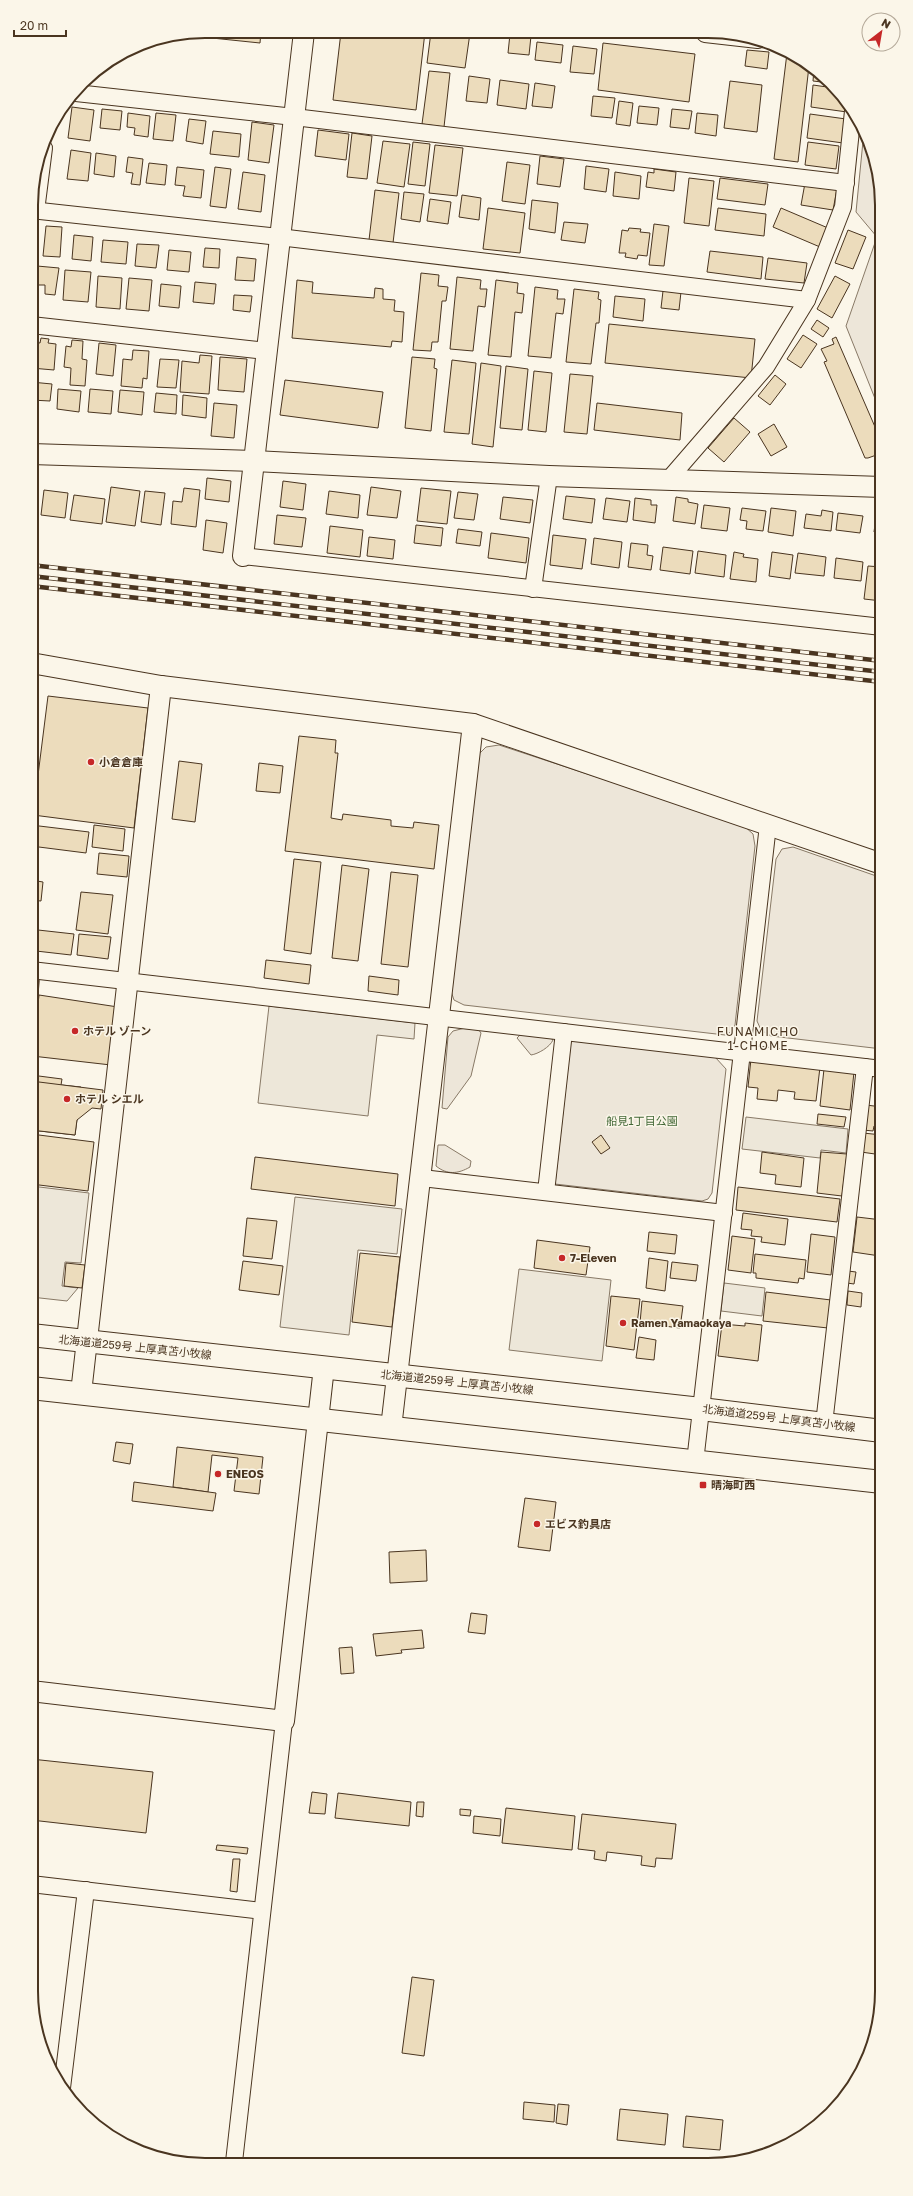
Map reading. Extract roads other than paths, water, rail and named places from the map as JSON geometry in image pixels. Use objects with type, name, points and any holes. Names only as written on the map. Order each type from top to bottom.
[{"type":"main road","name":"北海道道259号 上厚真苫小牧線","points":[[38,1336],[702,1409],[875,1430]]},
{"type":"main road","points":[[38,1389],[875,1481]]},
{"type":"street","points":[[303,38],[243,556],[875,626]]},
{"type":"street","points":[[81,94],[294,117],[846,183]]},
{"type":"street","points":[[669,479],[766,367],[807,300],[843,207],[852,120]]},
{"type":"street","points":[[38,211],[280,237],[807,300]]},
{"type":"street","points":[[38,326],[266,351]]},
{"type":"street","points":[[38,454],[254,460],[549,476],[875,487]]},
{"type":"street","points":[[533,589],[549,476]]},
{"type":"street","points":[[38,664],[161,686],[473,724],[875,862]]},
{"type":"street","points":[[81,1393],[161,686]]},
{"type":"street","points":[[391,1428],[422,1178],[473,724]]},
{"type":"street","points":[[695,1462],[768,825]]},
{"type":"street","points":[[38,971],[875,1068]]},
{"type":"street","points":[[546,1192],[564,1032]]},
{"type":"street","points":[[824,1424],[865,1067]]},
{"type":"street","points":[[422,1178],[724,1213]]},
{"type":"street","points":[[234,2158],[324,1368]]},
{"type":"street","points":[[38,1692],[284,1721]]},
{"type":"street","points":[[38,1885],[262,1911]]},
{"type":"street","points":[[63,2079],[86,1890]]},
{"type":"railway","points":[[38,566],[875,660]]},
{"type":"railway","points":[[38,577],[875,671]]},
{"type":"railway","points":[[38,587],[875,681]]},
{"type":"place","name":"小倉倉庫","points":[[91,762]]},
{"type":"place","name":"ホテル ゾーン","points":[[75,1031]]},
{"type":"place","name":"ホテル シエル","points":[[67,1099]]},
{"type":"place","name":"7-Eleven","points":[[562,1258]]},
{"type":"place","name":"Ramen Yamaokaya","points":[[623,1323]]},
{"type":"place","name":"ENEOS","points":[[218,1474]]},
{"type":"place","name":"晴海町西","points":[[703,1485]]},
{"type":"place","name":"エビス釣具店","points":[[537,1524]]},
{"type":"district","name":"FUNAMICHO 1-CHOME","points":[[758,1039]]},
{"type":"park label","name":"船見1丁目公園","points":[[642,1121]]}]
